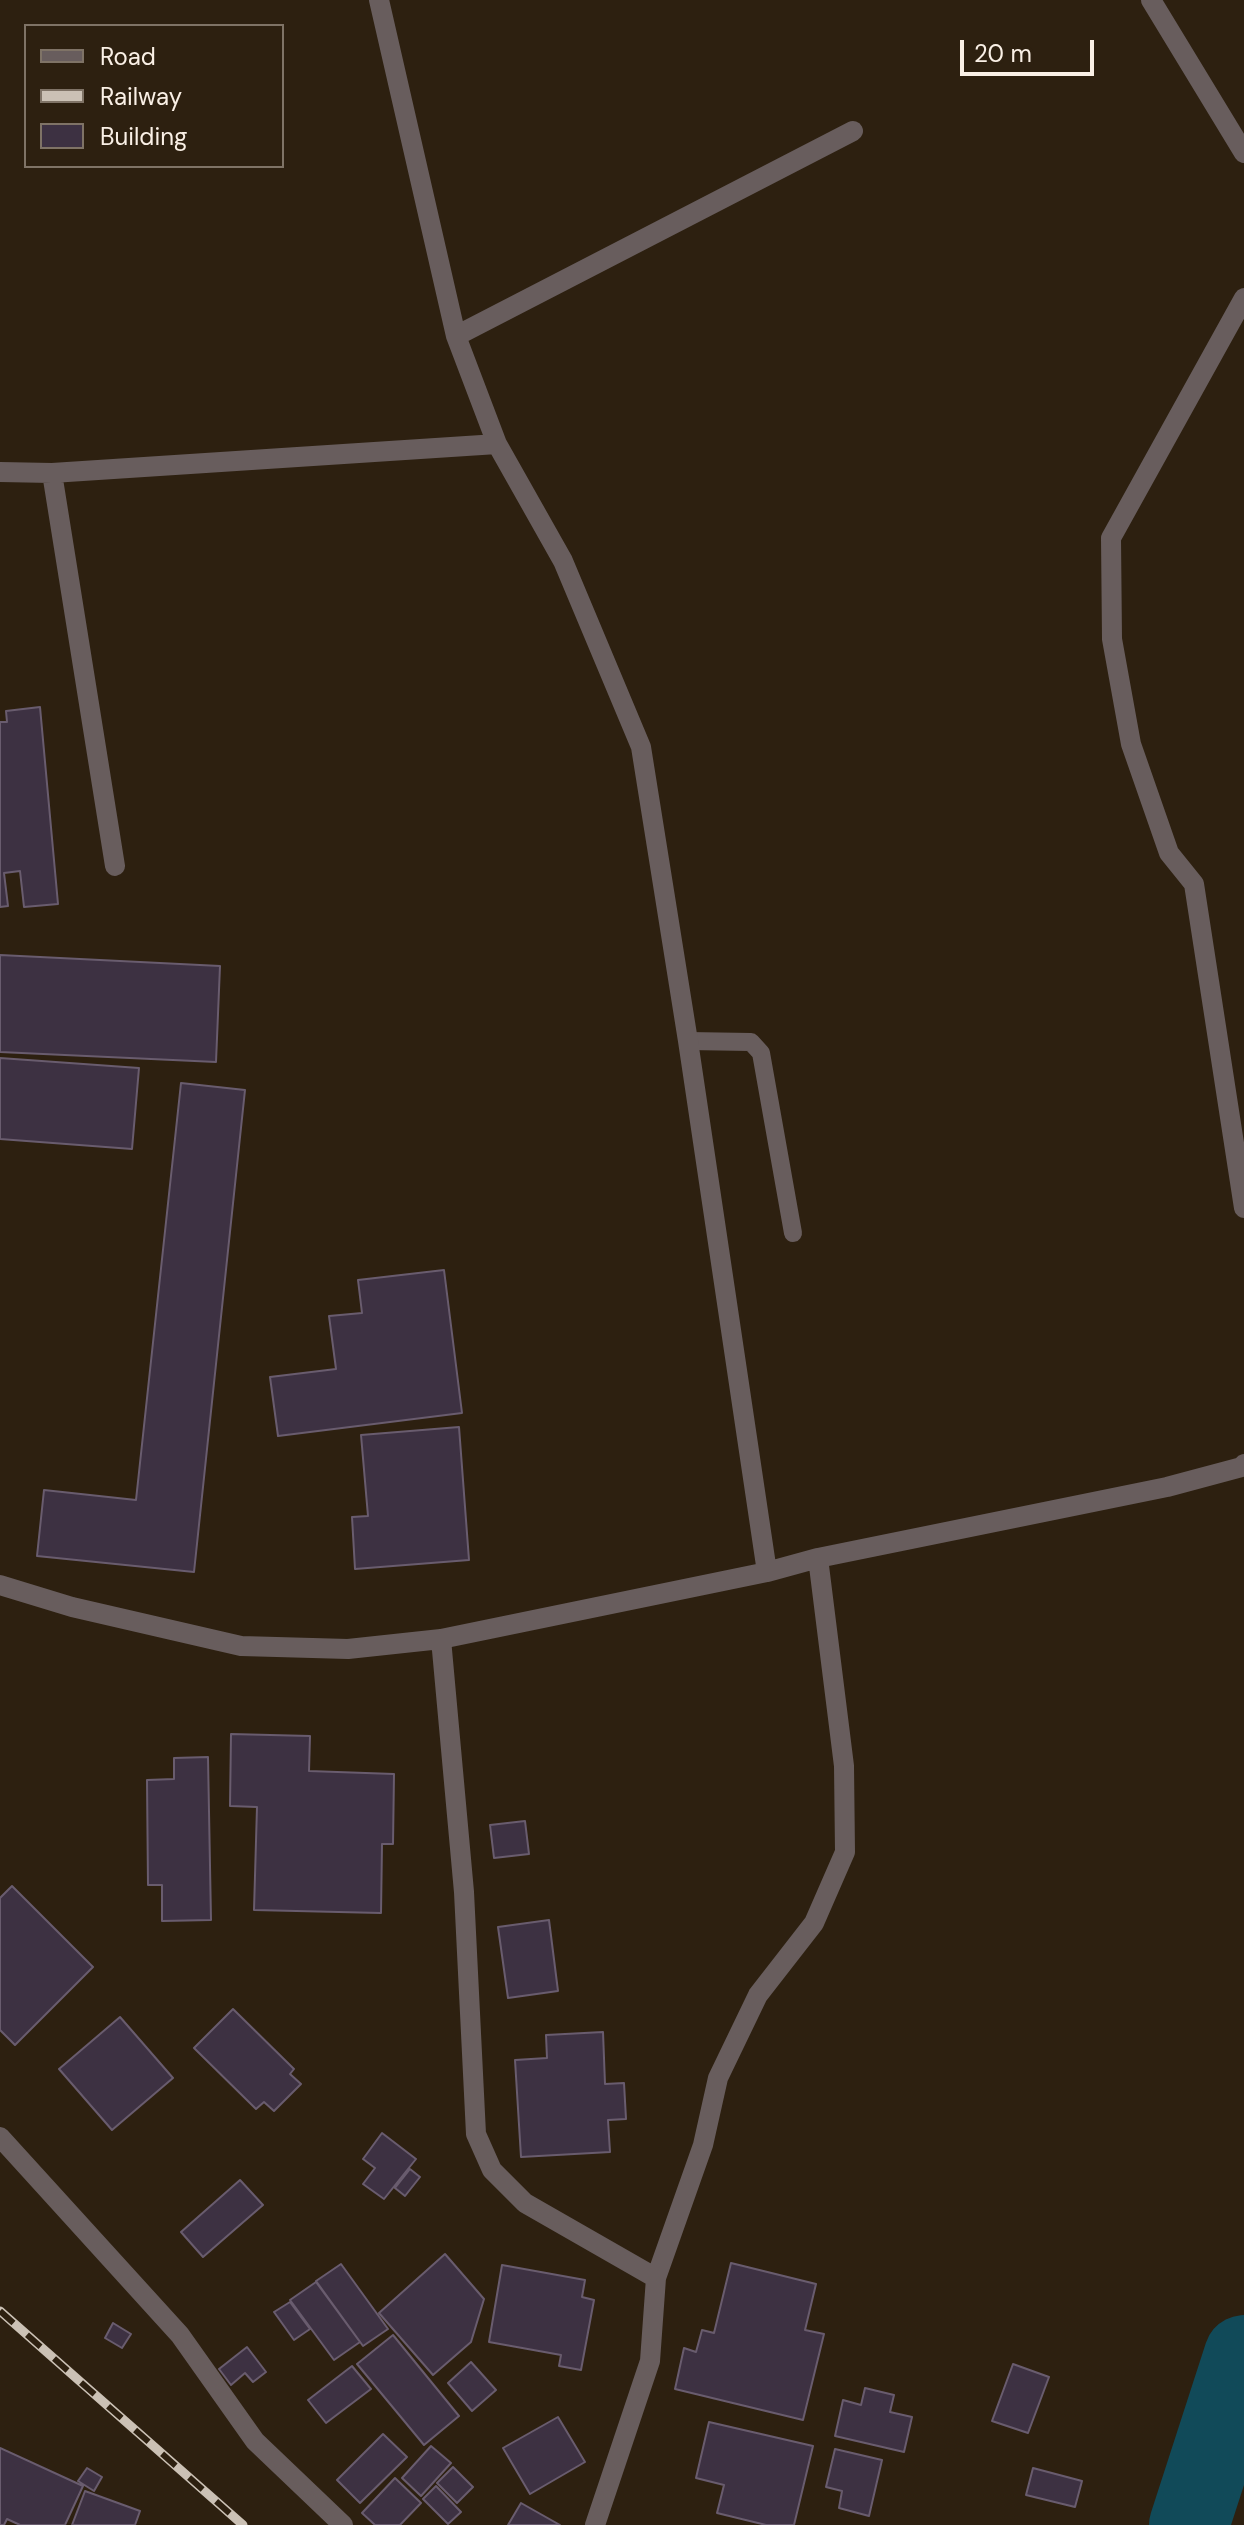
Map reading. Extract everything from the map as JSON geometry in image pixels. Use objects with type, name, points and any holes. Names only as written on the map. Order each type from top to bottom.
[{"type":"street","points":[[379,0],[456,336],[497,444],[563,561],[641,747],[767,1572]]},
{"type":"street","points":[[1151,0],[1244,153]]},
{"type":"street","points":[[456,336],[853,131]]},
{"type":"street","points":[[1244,298],[1111,538],[1111,553],[1112,639],[1131,744],[1169,853],[1194,884],[1244,1208]]},
{"type":"street","points":[[0,472],[52,473],[497,444]]},
{"type":"street","points":[[52,473],[115,866]]},
{"type":"street","points":[[0,1585],[72,1607],[241,1646],[348,1649],[441,1639],[767,1572],[818,1558],[1167,1487],[1244,1464]]},
{"type":"street","points":[[595,2525],[650,2361],[656,2278],[703,2145],[718,2078],[758,1995],[814,1923],[845,1852],[844,1766],[818,1558]]},
{"type":"street","points":[[441,1639],[464,1892],[476,2134],[492,2170],[525,2203],[656,2278]]},
{"type":"street","points":[[0,2137],[180,2335],[255,2441],[343,2525]]},
{"type":"lane","points":[[688,1041],[751,1042],[761,1053],[793,1233]]},
{"type":"building","points":[[40,707],[58,904],[24,907],[20,871],[4,873],[8,906],[0,907],[0,722],[7,722],[6,711]]},
{"type":"building","points":[[0,955],[220,966],[216,1062],[0,1052]]},
{"type":"building","points":[[0,1058],[139,1068],[132,1149],[0,1139]]},
{"type":"building","points":[[181,1083],[245,1090],[194,1572],[37,1556],[44,1490],[136,1500]]},
{"type":"building","points":[[444,1270],[462,1413],[278,1436],[270,1377],[336,1369],[329,1316],[362,1313],[358,1280]]},
{"type":"building","points":[[459,1427],[469,1560],[355,1569],[352,1517],[368,1516],[361,1435]]},
{"type":"building","points":[[231,1734],[310,1736],[309,1771],[394,1774],[393,1844],[382,1844],[381,1913],[254,1910],[257,1807],[230,1806]]},
{"type":"building","points":[[208,1757],[211,1920],[162,1921],[162,1885],[148,1885],[147,1780],[174,1779],[174,1758]]},
{"type":"building","points":[[525,1821],[529,1854],[494,1858],[490,1825]]},
{"type":"building","points":[[12,1886],[93,1967],[15,2045],[0,2030],[0,1898]]},
{"type":"building","points":[[549,1920],[558,1991],[508,1998],[498,1927]]},
{"type":"building","points":[[233,2009],[294,2069],[290,2074],[301,2084],[274,2111],[264,2102],[256,2109],[194,2048]]},
{"type":"building","points":[[120,2017],[173,2078],[112,2130],[59,2069]]},
{"type":"building","points":[[603,2032],[605,2084],[624,2083],[626,2119],[608,2120],[610,2152],[521,2157],[515,2060],[547,2058],[546,2035]]},
{"type":"building","points":[[382,2133],[416,2159],[384,2199],[363,2184],[375,2168],[363,2159]]},
{"type":"building","points":[[410,2169],[420,2177],[405,2196],[395,2188]]},
{"type":"building","points":[[240,2180],[263,2205],[203,2257],[181,2232]]},
{"type":"building","points":[[445,2254],[484,2299],[471,2342],[433,2375],[379,2313]]},
{"type":"building","points":[[731,2263],[816,2284],[805,2330],[824,2334],[803,2420],[675,2389],[684,2348],[696,2352],[702,2330],[714,2333]]},
{"type":"building","points":[[341,2264],[388,2329],[363,2346],[316,2281]]},
{"type":"building","points":[[502,2265],[585,2280],[582,2297],[594,2300],[581,2370],[559,2366],[561,2355],[489,2342]]},
{"type":"building","points":[[316,2282],[360,2342],[334,2360],[290,2300]]},
{"type":"building","points":[[290,2302],[310,2329],[294,2340],[274,2312]]},
{"type":"building","points":[[113,2323],[131,2334],[122,2348],[105,2338]]},
{"type":"building","points":[[393,2335],[459,2416],[424,2445],[357,2364]]},
{"type":"building","points":[[247,2347],[266,2372],[253,2382],[245,2373],[231,2385],[219,2369]]},
{"type":"building","points":[[471,2362],[496,2390],[472,2411],[448,2383]]},
{"type":"building","points":[[1013,2364],[1049,2377],[1028,2433],[992,2421]]},
{"type":"building","points":[[352,2366],[371,2389],[326,2423],[308,2400]]},
{"type":"building","points":[[865,2388],[894,2395],[890,2412],[912,2417],[904,2452],[835,2436],[843,2400],[861,2405]]},
{"type":"building","points":[[558,2417],[585,2462],[530,2494],[503,2448]]},
{"type":"building","points":[[709,2422],[813,2446],[794,2525],[766,2525],[717,2513],[724,2485],[696,2478]]},
{"type":"building","points":[[383,2434],[407,2457],[360,2503],[337,2480]]},
{"type":"building","points":[[431,2446],[451,2463],[421,2496],[402,2478]]},
{"type":"building","points":[[0,2448],[83,2486],[65,2525],[20,2525],[7,2519],[4,2525],[0,2525]]},
{"type":"building","points":[[835,2449],[882,2460],[869,2516],[839,2508],[842,2491],[826,2487]]},
{"type":"building","points":[[453,2467],[473,2487],[457,2503],[437,2483]]},
{"type":"building","points":[[87,2468],[102,2477],[94,2491],[78,2481]]},
{"type":"building","points":[[1033,2468],[1082,2481],[1075,2507],[1026,2495]]},
{"type":"building","points":[[395,2478],[421,2503],[400,2525],[375,2525],[362,2513]]},
{"type":"building","points":[[436,2486],[461,2512],[448,2524],[423,2499]]},
{"type":"building","points":[[85,2491],[140,2511],[135,2525],[72,2525]]},
{"type":"building","points":[[521,2503],[560,2525],[508,2525]]},
{"type":"waterway","points":[[1189,2525],[1244,2355]]},
{"type":"railway","points":[[0,2311],[243,2525]]}]
